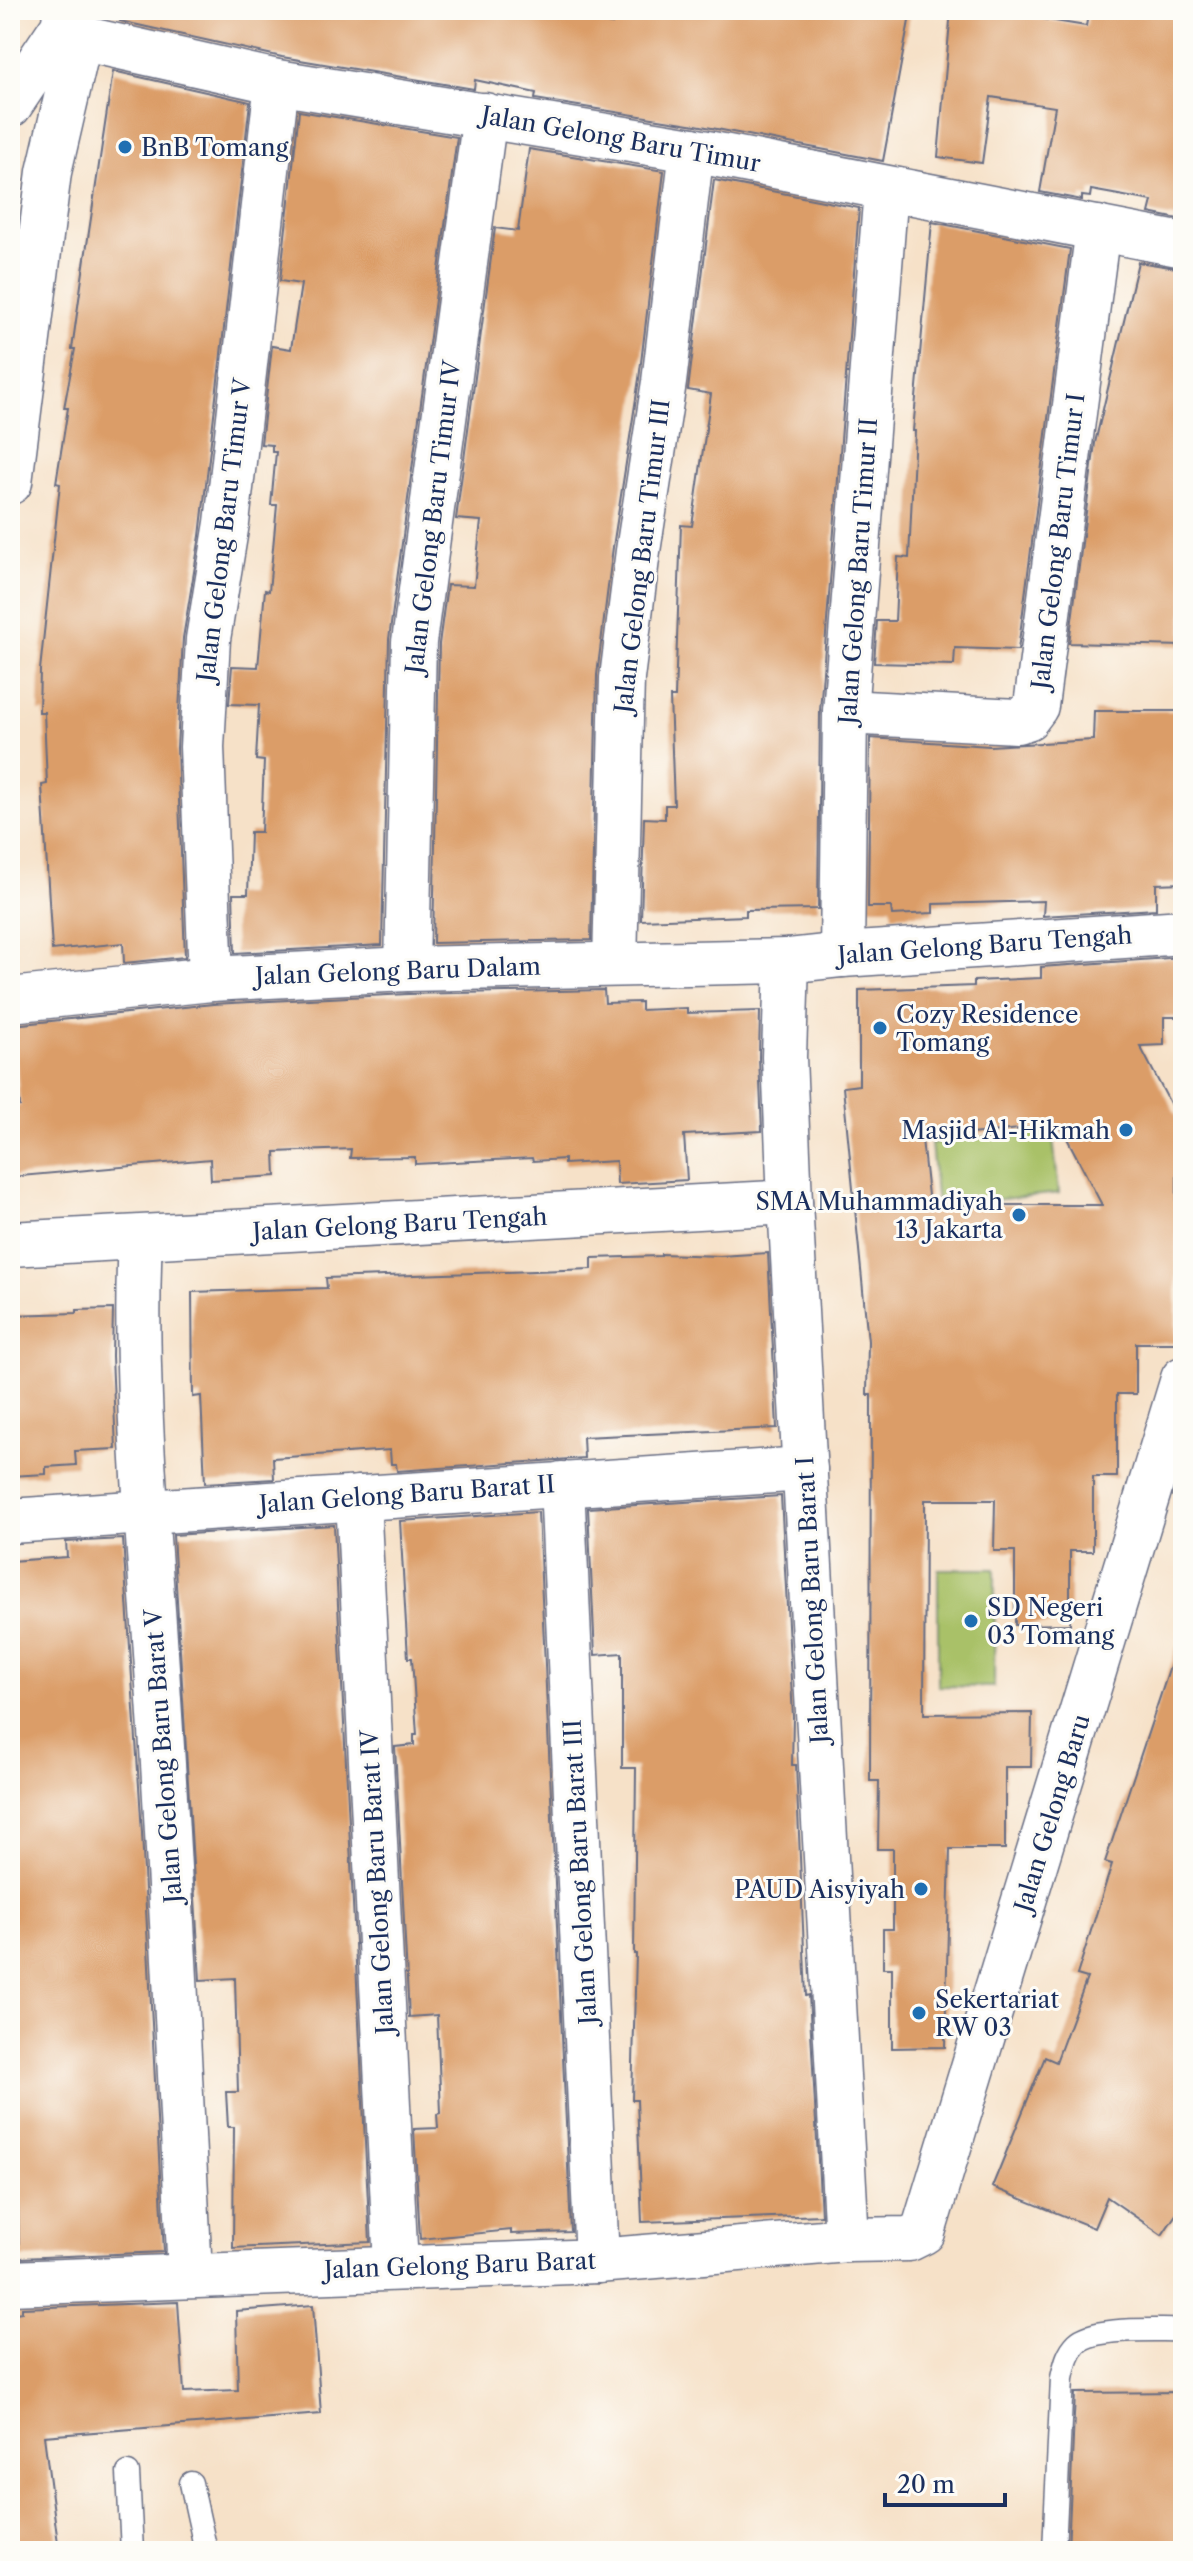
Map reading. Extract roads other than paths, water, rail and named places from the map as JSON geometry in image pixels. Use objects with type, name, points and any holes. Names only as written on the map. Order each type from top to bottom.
[{"type":"street","name":"Jalan Gelong Baru Timur","points":[[70,25],[277,82],[692,150],[1183,245]]},
{"type":"street","points":[[10,105],[70,25]]},
{"type":"street","points":[[10,482],[70,25]]},
{"type":"street","name":"Jalan Gelong Baru Timur V","points":[[211,979],[202,747],[208,639],[227,523],[277,82]]},
{"type":"street","name":"Jalan Gelong Baru Timur IV","points":[[407,969],[414,642],[485,115]]},
{"type":"street","name":"Jalan Gelong Baru Timur III","points":[[615,964],[622,678],[664,382],[692,150]]},
{"type":"street","name":"Jalan Gelong Baru Timur II","points":[[842,955],[845,712],[886,189]]},
{"type":"street","name":"Jalan Gelong Baru Timur I","points":[[845,712],[1017,721],[1027,718],[1036,706],[1098,228]]},
{"type":"street","name":"Jalan Gelong Baru Tengah","points":[[787,961],[1183,932]]},
{"type":"street","name":"Jalan Gelong Baru Dalam","points":[[10,1000],[211,979],[407,969],[787,961]]},
{"type":"street","name":"Jalan Gelong Baru Barat I","points":[[787,961],[784,1057],[790,1202],[847,2240]]},
{"type":"street","name":"Jalan Gelong Baru Tengah","points":[[10,1244],[790,1202]]},
{"type":"street","name":"Jalan Gelong Baru Barat V","points":[[140,1238],[137,1297],[147,1510],[172,1895],[190,2274]]},
{"type":"street","name":"Jalan Gelong Baru","points":[[909,2239],[923,2232],[928,2222],[1183,1379]]},
{"type":"street","name":"Jalan Gelong Baru Barat II","points":[[10,1521],[805,1469]]},
{"type":"street","name":"Jalan Gelong Baru Barat III","points":[[562,1484],[597,2261]]},
{"type":"street","name":"Jalan Gelong Baru Barat IV","points":[[358,1498],[396,2267]]},
{"type":"street","name":"Jalan Gelong Baru Barat","points":[[10,2283],[597,2261],[847,2240],[909,2239]]},
{"type":"lane","points":[[1054,2551],[1062,2378],[1067,2357],[1076,2344],[1090,2334],[1183,2330]]},
{"type":"lane","points":[[128,2473],[132,2551]]},
{"type":"lane","points":[[191,2483],[206,2551]]},
{"type":"place","name":"BnB Tomang","points":[[125,147]]},
{"type":"place","name":"Cozy Residence Tomang","points":[[880,1028]]},
{"type":"place","name":"Masjid Al-Hikmah","points":[[1126,1130]]},
{"type":"place","name":"SMA Muhammadiyah 13 Jakarta","points":[[1019,1215]]},
{"type":"place","name":"SD Negeri 03 Tomang","points":[[971,1621]]},
{"type":"place","name":"PAUD Aisyiyah","points":[[921,1889]]},
{"type":"place","name":"Sekertariat RW 03","points":[[919,2013]]}]
